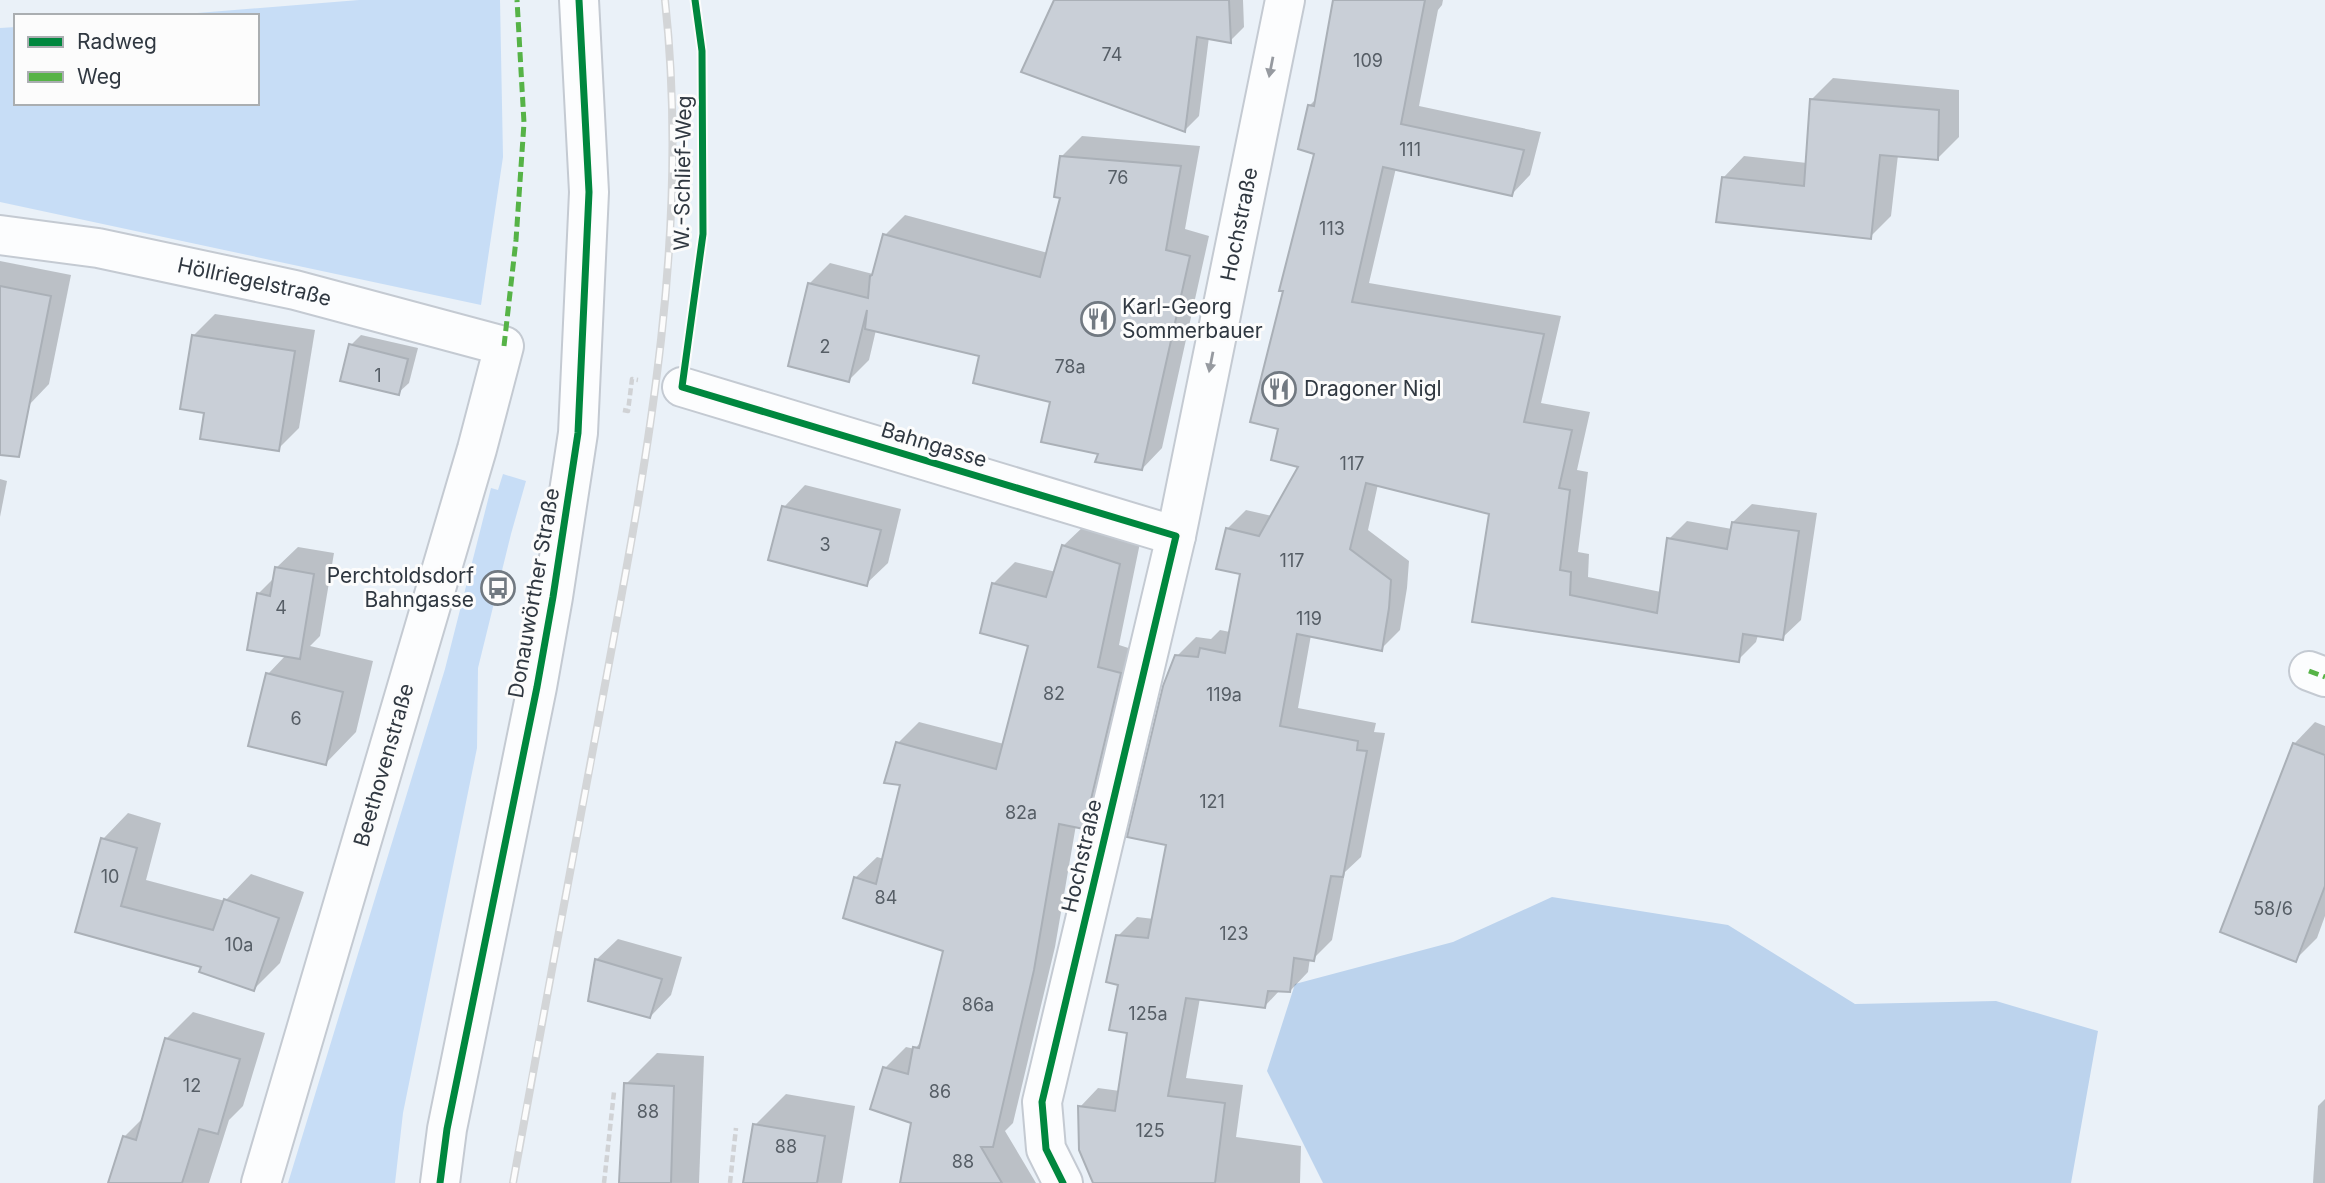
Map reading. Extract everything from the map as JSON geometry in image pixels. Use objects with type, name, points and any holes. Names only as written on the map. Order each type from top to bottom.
[{"type":"main road","name":"Donauwörther Straße","points":[[440,1183],[447,1129],[537,687],[578,433],[589,192],[579,0]]},
{"type":"main road","name":"Hochstraße","points":[[1063,1183],[1046,1149],[1042,1102],[1176,536],[1285,0]]},
{"type":"main road","name":"Höllriegelstraße","points":[[0,234],[98,248],[295,290],[504,346]]},
{"type":"main road","name":"Beethovenstraße","points":[[261,1183],[469,475],[504,346]]},
{"type":"main road","name":"Bahngasse","points":[[682,387],[1176,536]]},
{"type":"path","points":[[604,1183],[614,1092]]},
{"type":"path","points":[[730,1183],[736,1128]]},
{"type":"shaded area","points":[[359,0],[500,0],[503,157],[481,305],[0,202],[0,28],[14,27],[14,105],[259,105],[259,14],[185,14]]},
{"type":"shaded area","points":[[503,474],[526,481],[478,668],[477,748],[403,1113],[395,1183],[288,1183],[445,669],[491,488],[498,490]]},
{"type":"shaded area","points":[[1552,897],[1728,925],[1855,1004],[1996,1001],[2098,1031],[2071,1183],[1323,1183],[1267,1071],[1295,984],[1453,942]]},
{"type":"building","points":[[1054,0],[1229,0],[1231,43],[1197,37],[1185,132],[1021,72]]},
{"type":"building","points":[[1333,0],[1425,0],[1401,124],[1524,150],[1512,196],[1383,167],[1352,302],[1544,334],[1524,422],[1572,430],[1559,488],[1570,490],[1560,570],[1571,572],[1570,595],[1657,613],[1667,538],[1727,549],[1732,522],[1799,531],[1783,640],[1743,634],[1739,662],[1472,622],[1489,514],[1366,483],[1350,549],[1391,580],[1382,651],[1297,634],[1280,726],[1358,741],[1357,750],[1367,751],[1343,877],[1331,876],[1314,961],[1294,958],[1290,992],[1268,991],[1265,1008],[1186,998],[1168,1096],[1225,1103],[1215,1183],[1093,1183],[1079,1150],[1078,1106],[1115,1111],[1127,1033],[1109,1030],[1118,985],[1106,982],[1116,935],[1148,938],[1166,845],[1127,837],[1163,686],[1175,655],[1198,657],[1200,648],[1225,653],[1240,574],[1216,569],[1226,528],[1259,536],[1298,467],[1271,460],[1278,429],[1250,422],[1283,291],[1279,291],[1314,154],[1298,149],[1308,105],[1314,106]]},
{"type":"building","points":[[1810,99],[1939,110],[1938,160],[1880,155],[1871,239],[1716,222],[1722,177],[1804,186]]},
{"type":"building","points":[[1060,156],[1181,166],[1166,250],[1190,256],[1142,470],[1095,462],[1098,454],[1041,442],[1050,402],[973,383],[979,356],[865,329],[867,310],[849,382],[788,366],[808,283],[868,298],[870,276],[883,234],[1040,277],[1060,198],[1054,197]]},
{"type":"building","points":[[0,286],[51,296],[19,457],[0,455]]},
{"type":"building","points":[[192,335],[295,351],[279,451],[200,439],[204,413],[180,409]]},
{"type":"building","points":[[349,344],[408,359],[399,395],[340,381]]},
{"type":"building","points":[[782,506],[881,530],[867,586],[768,560]]},
{"type":"building","points":[[1062,545],[1120,564],[1098,667],[1121,673],[1084,829],[1059,824],[1034,970],[993,1147],[981,1147],[1002,1183],[900,1183],[911,1123],[870,1109],[883,1067],[908,1074],[913,1047],[919,1048],[943,951],[843,918],[854,877],[876,884],[900,785],[884,783],[896,742],[996,769],[1028,646],[980,633],[992,583],[1046,597]]},
{"type":"building","points":[[275,567],[314,574],[300,659],[247,650],[257,593],[270,596]]},
{"type":"building","points":[[266,673],[343,692],[326,765],[248,746]]},
{"type":"building","points":[[2293,743],[2325,755],[2325,886],[2296,962],[2220,932]]},
{"type":"building","points":[[101,838],[137,848],[121,906],[213,930],[224,899],[279,918],[254,991],[199,972],[201,967],[75,932]]},
{"type":"building","points":[[595,959],[662,979],[650,1018],[588,1001]]},
{"type":"building","points":[[165,1038],[240,1059],[218,1134],[199,1129],[182,1183],[108,1183],[123,1136],[136,1140]]},
{"type":"building","points":[[624,1083],[674,1086],[671,1183],[619,1183]]},
{"type":"building","points":[[753,1124],[825,1136],[817,1183],[743,1183]]},
{"type":"railway","points":[[513,1183],[623,590],[661,339],[669,255],[672,171],[671,86],[665,0]]},
{"type":"marked path","points":[[504,346],[516,240],[524,123],[517,0]]},
{"type":"marked path","points":[[2309,671],[2325,677]]},
{"type":"cycle path","points":[[440,1183],[447,1129],[537,687],[578,433],[589,192],[579,0]]},
{"type":"cycle path","name":"W.-Schlief-Weg","points":[[695,0],[702,51],[703,234],[682,387],[1176,536],[1042,1102],[1046,1149],[1063,1183]]},
{"type":"place","name":"Karl-Georg Sommerbauer","points":[[1098,319]]},
{"type":"place","name":"Dragoner Nigl","points":[[1279,389]]},
{"type":"place","name":"Perchtoldsdorf Bahngasse","points":[[498,588]]}]
